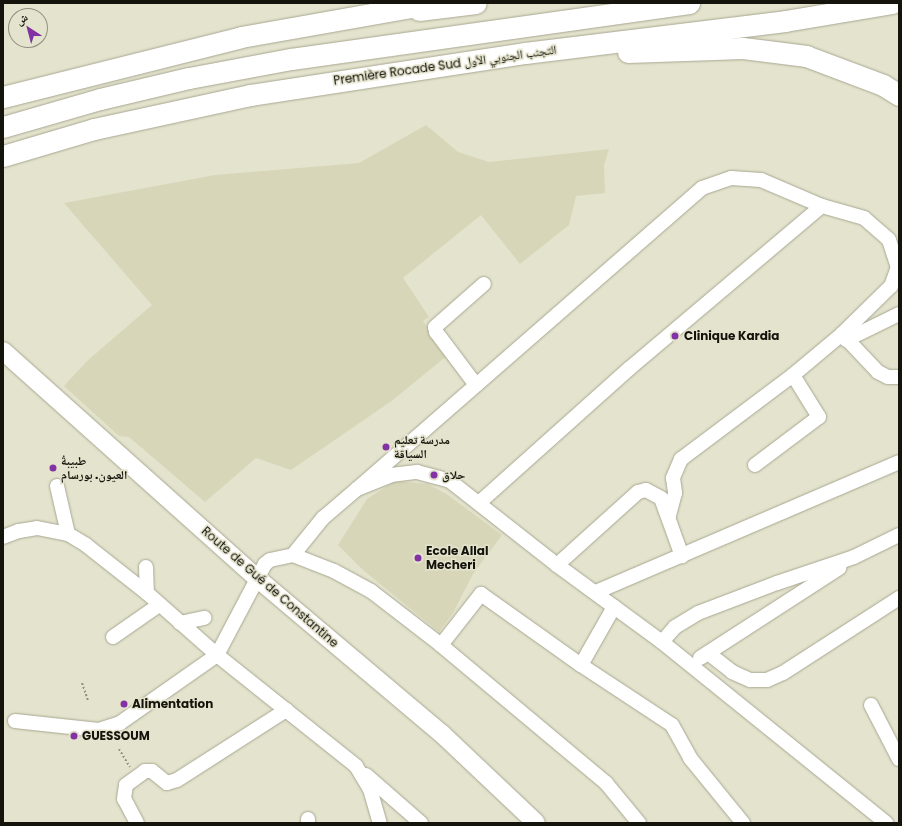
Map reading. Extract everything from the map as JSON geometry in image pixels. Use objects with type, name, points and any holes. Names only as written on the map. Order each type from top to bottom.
[{"type":"highway","points":[[3,97],[240,37],[434,3]]},
{"type":"highway","points":[[347,18],[476,3]]},
{"type":"highway","points":[[3,127],[100,99],[189,78],[291,59],[689,3]]},
{"type":"highway","name":"Première Rocade Sud التجنب الجنوبي الأول","points":[[3,156],[94,129],[250,95],[525,53],[785,21],[892,3]]},
{"type":"highway","points":[[525,53],[669,52],[743,48],[806,56],[883,85],[899,95]]},
{"type":"main road","name":"Route de Gué de Constantine","points":[[3,350],[258,578],[442,734],[536,823]]},
{"type":"street","points":[[293,555],[323,518],[702,188],[731,178],[761,180],[822,206],[864,218],[889,240],[898,267],[891,286],[844,337],[681,459],[673,478],[675,494],[669,516]]},
{"type":"street","points":[[480,502],[630,368],[822,206]]},
{"type":"street","points":[[476,385],[436,332],[435,327],[484,284]]},
{"type":"street","points":[[844,337],[899,314]]},
{"type":"street","points":[[844,337],[878,372],[888,377],[899,377]]},
{"type":"street","points":[[755,465],[818,417],[792,375]]},
{"type":"street","points":[[596,592],[899,462]]},
{"type":"street","points":[[357,489],[391,475],[417,472],[450,481],[480,502],[557,565],[596,592],[662,642],[886,823]]},
{"type":"street","points":[[57,486],[68,534]]},
{"type":"street","points":[[557,565],[638,492],[646,490],[661,498],[669,516],[682,556]]},
{"type":"street","points":[[3,537],[19,530],[37,528],[68,534],[86,545],[147,593],[217,655],[356,766],[421,823]]},
{"type":"street","points":[[690,664],[854,558],[899,535]]},
{"type":"street","points":[[15,721],[99,730],[109,729],[217,655],[265,564],[270,560],[293,555],[334,571],[371,591],[441,645],[606,783],[639,822]]},
{"type":"street","points":[[662,642],[675,627],[698,613],[777,583],[854,558]]},
{"type":"street","points":[[146,567],[147,593]]},
{"type":"street","points":[[441,645],[481,594],[581,665],[672,725],[690,758],[743,823]]},
{"type":"street","points":[[708,653],[732,672],[750,680],[767,680],[783,673],[899,598]]},
{"type":"street","points":[[113,637],[159,605]]},
{"type":"street","points":[[581,665],[614,607]]},
{"type":"street","points":[[180,623],[204,618]]},
{"type":"street","points":[[871,705],[899,759]]},
{"type":"street","points":[[137,823],[124,799],[126,785],[145,771],[152,770],[167,783],[176,780],[286,710]]},
{"type":"street","points":[[356,766],[370,789],[380,823]]},
{"type":"path","points":[[82,683],[88,700]]},
{"type":"path","points":[[119,750],[131,768]]},
{"type":"shaded area","points":[[426,125],[458,152],[489,162],[609,149],[604,165],[605,193],[576,196],[569,225],[520,264],[481,215],[403,278],[429,317],[423,321],[449,354],[393,400],[291,470],[256,458],[205,502],[129,437],[119,436],[64,386],[87,361],[152,305],[64,203],[215,175],[359,163]]},
{"type":"shaded area","name":"Ecole Allal Mecheri","points":[[395,481],[428,484],[448,495],[502,535],[473,574],[453,613],[439,632],[363,570],[338,545],[367,499]]},
{"type":"place","name":"Clinique Kardia","points":[[675,336]]},
{"type":"place","name":"مدرسة تعليم السياقة","points":[[386,447]]},
{"type":"place","name":"طبيبةُ العيون. بورسام","points":[[53,468]]},
{"type":"place","name":"حلاق","points":[[434,475]]},
{"type":"place","name":"Ecole Allal Mecheri","points":[[418,558]]},
{"type":"place","name":"Alimentation","points":[[124,704]]},
{"type":"place","name":"GUESSOUM","points":[[74,736]]}]
